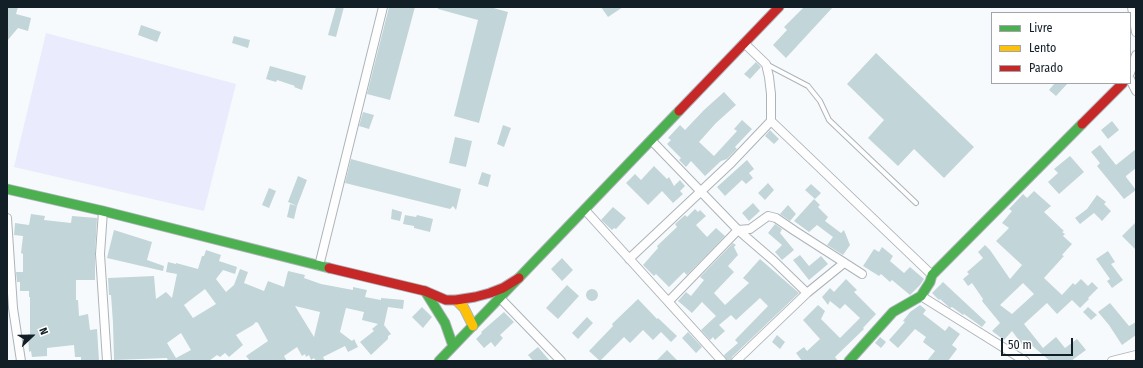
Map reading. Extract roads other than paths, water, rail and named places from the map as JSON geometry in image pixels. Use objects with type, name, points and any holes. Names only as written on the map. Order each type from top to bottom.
[{"type":"street","points":[[319,266],[383,7]]},
{"type":"street","points":[[439,361],[779,7]]},
{"type":"street","points":[[1132,7],[1136,32]]},
{"type":"street","points":[[629,259],[731,163],[770,121],[771,94],[766,64],[744,43]]},
{"type":"street","points":[[1131,70],[1136,55]]},
{"type":"street","points":[[1131,81],[1136,91]]},
{"type":"street","points":[[848,361],[893,312],[921,296],[928,286],[932,275],[1122,84]]},
{"type":"street","points":[[770,121],[932,275]]},
{"type":"street","points":[[651,140],[738,230],[774,261],[807,293]]},
{"type":"street","points":[[7,189],[103,211],[424,291],[446,300],[475,297],[496,291],[519,278]]},
{"type":"street","points":[[585,210],[722,361]]},
{"type":"street","points":[[103,211],[100,254],[107,361]]},
{"type":"street","points":[[669,301],[738,230],[750,229],[768,216],[776,218],[862,274]]},
{"type":"street","points":[[7,218],[10,309],[22,361]]},
{"type":"street","points":[[736,361],[807,293],[844,263]]},
{"type":"street","points":[[424,291],[445,323],[453,346]]},
{"type":"street","points":[[921,296],[1025,361]]},
{"type":"street","points":[[500,298],[561,361]]},
{"type":"street","points":[[456,300],[464,308],[473,326]]},
{"type":"street","points":[[1112,361],[1136,355]]},
{"type":"lane","points":[[766,64],[808,86],[820,101],[829,120],[916,203]]}]
